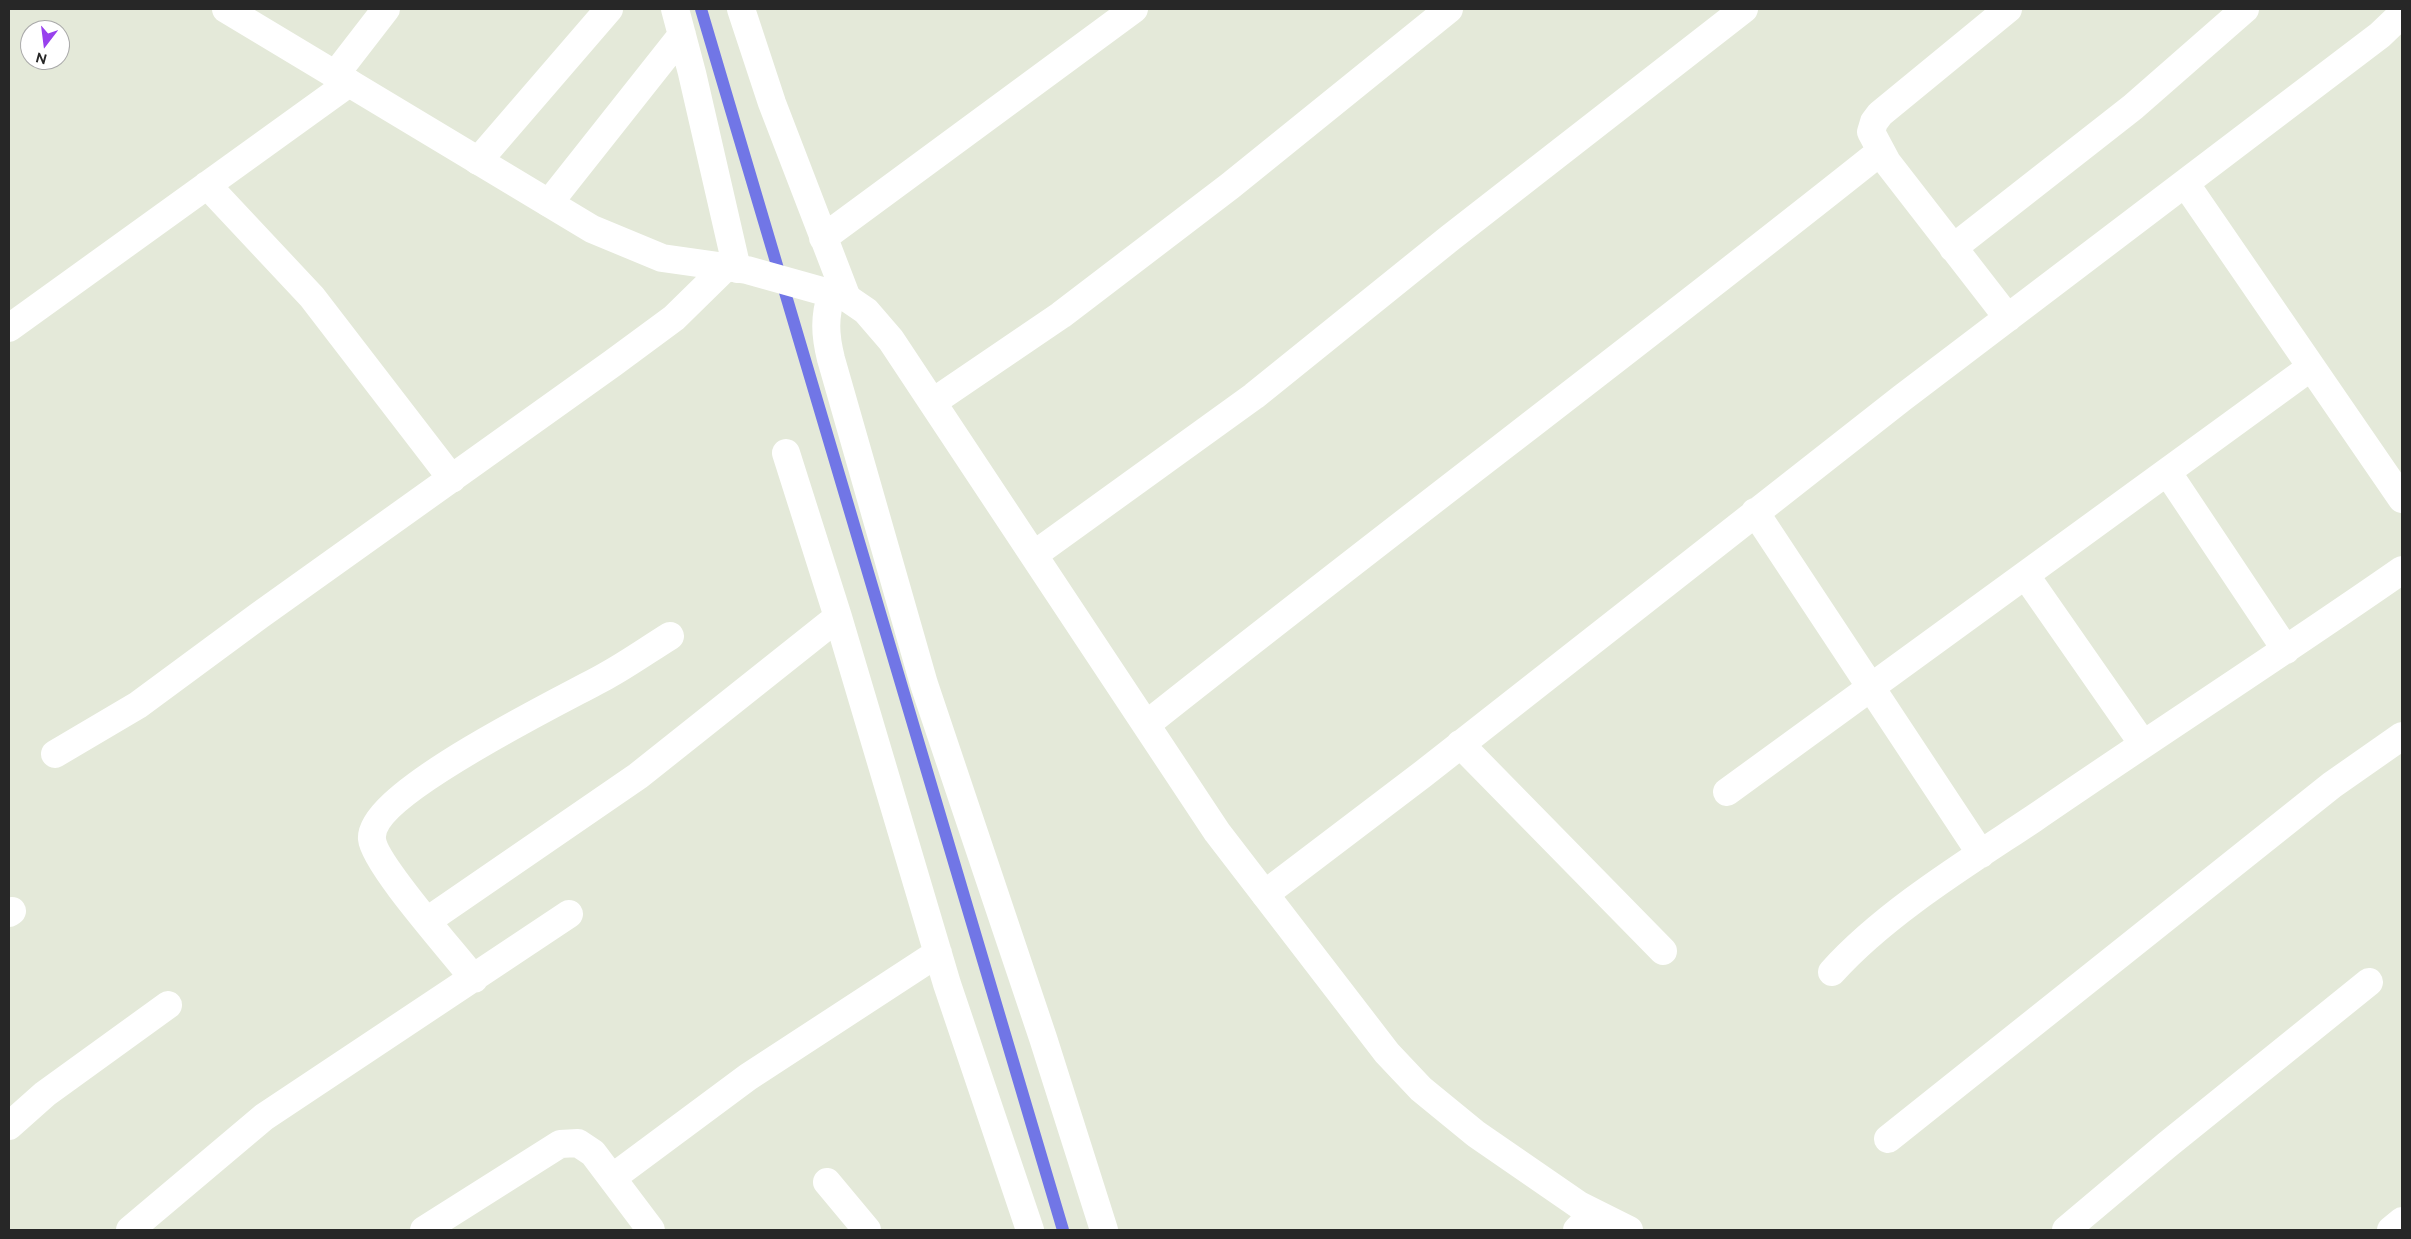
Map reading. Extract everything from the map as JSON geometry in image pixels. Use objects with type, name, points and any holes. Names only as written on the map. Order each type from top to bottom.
[{"type":"street","points":[[226,9],[592,229],[662,258],[736,268],[832,293],[866,311],[891,340],[933,402],[1217,832],[1387,1052],[1421,1088],[1476,1134],[1579,1205],[1585,1221],[1629,1230]]},
{"type":"street","points":[[9,328],[208,185],[342,79],[386,9]]},
{"type":"street","points":[[478,161],[610,9]]},
{"type":"street","points":[[675,9],[736,268]]},
{"type":"street","points":[[824,238],[1134,9]]},
{"type":"street","points":[[933,402],[1061,315],[1238,180],[1450,9]]},
{"type":"street","points":[[1035,554],[1254,396],[1572,142],[1744,9]]},
{"type":"street","points":[[2008,9],[1880,114],[1874,122],[1871,132],[1880,152],[2008,318]]},
{"type":"street","points":[[1954,248],[2133,106],[2244,9]]},
{"type":"street","points":[[749,13],[772,103],[824,238],[832,293],[826,313],[826,338],[829,352],[924,684],[1043,1038],[1104,1230]]},
{"type":"street","points":[[1265,894],[1460,744],[1755,512],[2380,35],[2402,14]]},
{"type":"street","points":[[549,204],[682,35]]},
{"type":"street","points":[[1147,724],[1269,627],[1748,258],[1880,152]]},
{"type":"street","points":[[2185,183],[2402,499]]},
{"type":"street","points":[[208,185],[312,297],[452,479]]},
{"type":"street","points":[[55,754],[138,705],[260,615],[674,318],[736,268]]},
{"type":"street","points":[[1727,792],[2168,473],[2311,367]]},
{"type":"street","points":[[786,453],[838,618],[938,953],[1030,1230]]},
{"type":"street","points":[[2168,473],[2286,650]]},
{"type":"street","points":[[1755,512],[1981,854]]},
{"type":"street","points":[[1832,972],[1854,948],[1981,854],[2402,570]]},
{"type":"street","points":[[2026,576],[2143,744]]},
{"type":"street","points":[[427,921],[638,776],[838,618]]},
{"type":"street","points":[[474,979],[390,873],[374,849],[372,837],[376,826],[390,808],[448,763],[560,698],[606,676],[670,636]]},
{"type":"street","points":[[1888,1139],[2317,797],[2402,736]]},
{"type":"street","points":[[1460,744],[1663,951]]},
{"type":"street","points":[[130,1230],[264,1117],[569,914]]},
{"type":"street","points":[[612,1178],[748,1077],[938,953]]},
{"type":"street","points":[[2066,1230],[2167,1145],[2369,982]]},
{"type":"street","points":[[9,1126],[45,1094],[168,1005]]},
{"type":"street","points":[[424,1230],[560,1144],[578,1144],[593,1153],[651,1230]]},
{"type":"street","points":[[827,1182],[867,1230]]},
{"type":"street","points":[[2391,1230],[2402,1221]]},
{"type":"waterway","points":[[701,9],[1063,1230]]}]
